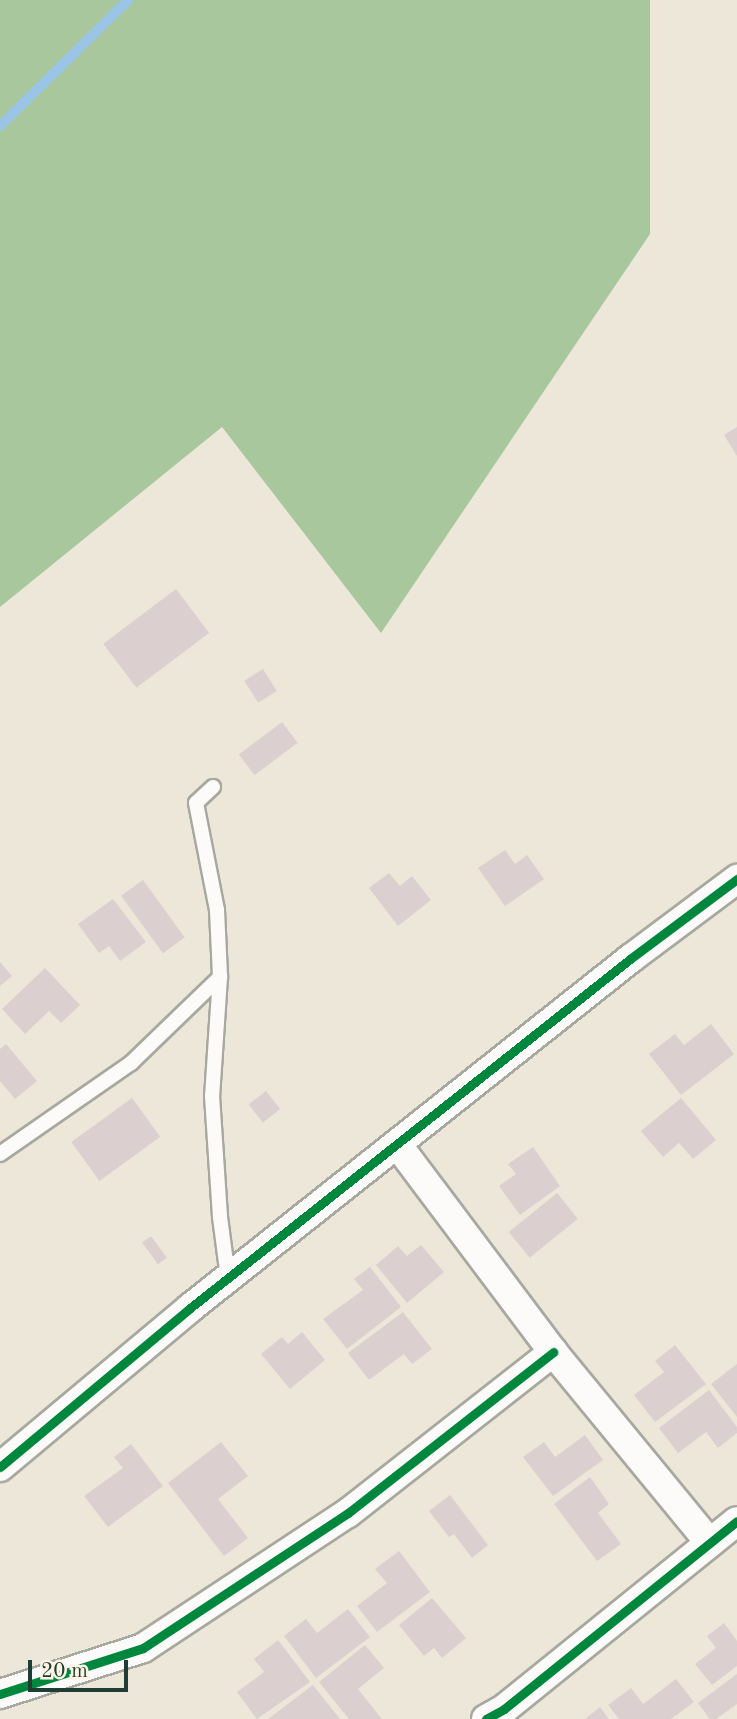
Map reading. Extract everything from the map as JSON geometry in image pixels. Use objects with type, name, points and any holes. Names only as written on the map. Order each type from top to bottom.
[{"type":"street","points":[[0,1467],[228,1278],[630,959],[737,879]]},
{"type":"street","points":[[397,1144],[553,1352],[710,1543]]},
{"type":"street","points":[[0,1694],[143,1648],[348,1513],[553,1352]]},
{"type":"street","points":[[486,1719],[504,1709],[737,1521]]},
{"type":"lane","points":[[213,787],[196,803],[217,910],[220,976],[212,1096],[220,1217],[228,1278]]},
{"type":"lane","points":[[0,1154],[131,1063],[220,976]]},
{"type":"green space","points":[[0,0],[650,0],[650,234],[381,633],[222,427],[0,607]]},
{"type":"building","points":[[737,427],[737,456],[724,435]]},
{"type":"building","points":[[176,589],[209,633],[136,688],[103,644]]},
{"type":"building","points":[[263,669],[277,691],[258,703],[244,681]]},
{"type":"building","points":[[282,722],[298,743],[255,775],[239,754]]},
{"type":"building","points":[[505,850],[515,864],[527,855],[544,879],[505,906],[478,868]]},
{"type":"building","points":[[389,873],[400,886],[412,876],[431,900],[398,926],[369,888]]},
{"type":"building","points":[[143,880],[185,937],[163,953],[121,896]]},
{"type":"building","points":[[113,899],[146,942],[120,961],[109,946],[99,953],[78,924]]},
{"type":"building","points":[[0,962],[12,976],[0,986]]},
{"type":"building","points":[[45,968],[80,1005],[61,1023],[49,1011],[25,1034],[2,1009]]},
{"type":"building","points":[[711,1024],[734,1054],[681,1095],[649,1054],[675,1034],[684,1045]]},
{"type":"building","points":[[6,1044],[37,1081],[15,1099],[0,1081],[0,1049]]},
{"type":"building","points":[[266,1091],[280,1109],[263,1123],[249,1105]]},
{"type":"building","points":[[132,1098],[160,1137],[100,1181],[71,1142]]},
{"type":"building","points":[[681,1098],[716,1140],[693,1159],[679,1143],[663,1157],[641,1131]]},
{"type":"building","points":[[533,1147],[560,1186],[520,1215],[499,1186],[516,1174],[508,1164]]},
{"type":"building","points":[[557,1193],[578,1219],[530,1258],[509,1232]]},
{"type":"building","points":[[151,1236],[167,1258],[158,1264],[142,1242]]},
{"type":"building","points":[[421,1245],[444,1272],[407,1303],[376,1265],[398,1246],[407,1256]]},
{"type":"building","points":[[370,1267],[401,1307],[347,1349],[323,1319],[363,1290],[354,1279]]},
{"type":"building","points":[[403,1312],[432,1349],[412,1364],[404,1354],[369,1380],[348,1353]]},
{"type":"building","points":[[302,1332],[325,1360],[290,1389],[261,1354],[282,1337],[288,1344]]},
{"type":"building","points":[[675,1345],[706,1384],[655,1422],[634,1395],[664,1372],[655,1361]]},
{"type":"building","points":[[737,1364],[737,1417],[711,1384]]},
{"type":"building","points":[[709,1390],[737,1427],[737,1433],[718,1448],[706,1432],[678,1453],[659,1428]]},
{"type":"building","points":[[585,1435],[603,1460],[553,1496],[523,1457],[544,1442],[555,1457]]},
{"type":"building","points":[[221,1442],[248,1476],[218,1499],[248,1538],[224,1556],[168,1483]]},
{"type":"building","points":[[131,1444],[163,1486],[108,1527],[84,1496],[123,1468],[114,1457]]},
{"type":"building","points":[[590,1477],[609,1504],[598,1513],[621,1544],[597,1561],[554,1504]]},
{"type":"building","points":[[450,1495],[488,1545],[472,1558],[454,1534],[449,1537],[429,1511]]},
{"type":"building","points":[[399,1551],[430,1592],[377,1632],[357,1606],[387,1583],[375,1569]]},
{"type":"building","points":[[432,1598],[466,1638],[442,1658],[434,1648],[424,1656],[399,1625]]},
{"type":"building","points":[[348,1609],[370,1637],[316,1678],[284,1636],[306,1619],[317,1633]]},
{"type":"building","points":[[724,1623],[737,1641],[737,1666],[712,1685],[695,1664],[716,1648],[707,1636]]},
{"type":"building","points":[[278,1640],[310,1682],[257,1719],[237,1692],[264,1672],[254,1659]]},
{"type":"building","points":[[365,1645],[384,1668],[358,1689],[382,1719],[349,1719],[319,1682]]},
{"type":"building","points":[[737,1674],[737,1704],[716,1719],[710,1719],[698,1703]]},
{"type":"building","points":[[676,1679],[694,1702],[671,1719],[619,1719],[608,1705],[631,1688],[643,1704]]},
{"type":"building","points":[[313,1685],[340,1719],[268,1719]]},
{"type":"building","points":[[600,1707],[609,1719],[585,1719]]},
{"type":"waterway","points":[[0,126],[128,0]]},
{"type":"cycle path","points":[[0,1467],[190,1308],[630,959],[737,879]]},
{"type":"cycle path","points":[[0,1694],[143,1648],[348,1513],[553,1352]]},
{"type":"cycle path","points":[[486,1719],[504,1709],[737,1521]]}]
